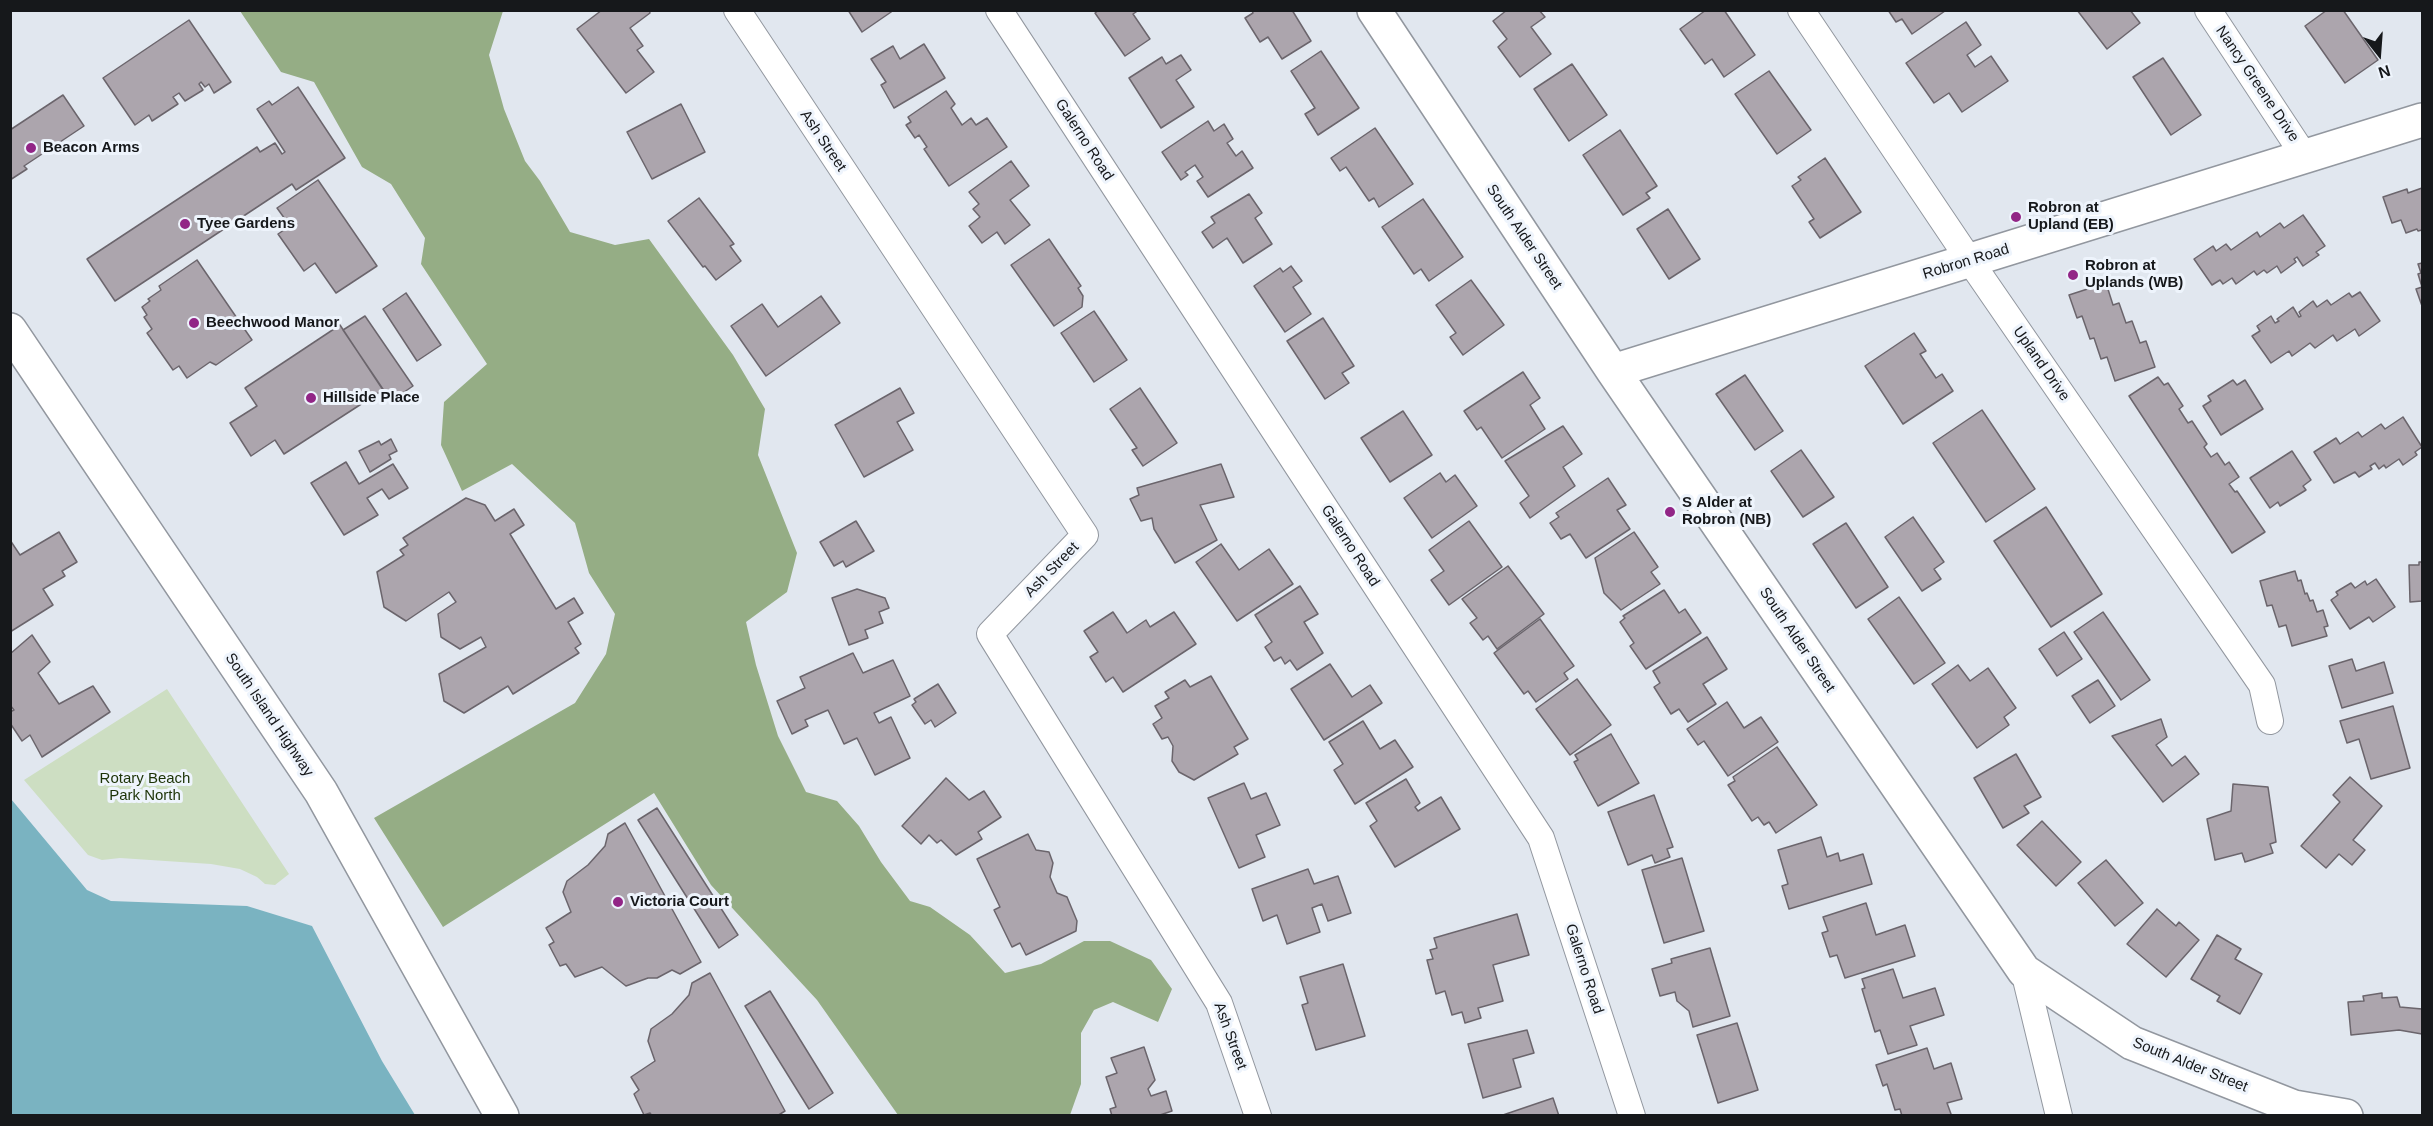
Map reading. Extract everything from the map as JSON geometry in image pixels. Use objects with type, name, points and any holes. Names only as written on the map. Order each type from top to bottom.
[{"type":"street","name":"Ash Street","points":[[737,10],[1085,535],[990,634],[1219,1002],[1258,1116]]},
{"type":"street","name":"Galerno Road","points":[[999,10],[1541,838],[1632,1116]]},
{"type":"street","name":"South Alder Street","points":[[1374,10],[1613,370],[2024,971],[2132,1043],[2294,1107],[2346,1116]]},
{"type":"street","name":"Upland Drive","points":[[1801,10],[1970,261],[2262,685],[2271,722]]},
{"type":"street","name":"Nancy Greene Drive","points":[[2208,10],[2305,157]]},
{"type":"street","name":"Robron Road","points":[[1613,370],[2422,120]]},
{"type":"street","name":"South Island Highway","points":[[10,330],[321,792],[502,1116]]},
{"type":"street","points":[[2024,971],[2059,1116]]},
{"type":"green space","points":[[240,11],[503,11],[489,55],[504,109],[525,161],[540,181],[570,232],[615,245],[649,239],[733,355],[765,409],[758,455],[797,553],[787,592],[746,622],[756,665],[778,736],[806,792],[837,801],[859,826],[881,862],[910,901],[930,907],[970,935],[1005,973],[1041,964],[1084,941],[1110,941],[1151,960],[1172,989],[1158,1022],[1113,1002],[1094,1010],[1081,1033],[1081,1084],[1070,1115],[898,1115],[817,1000],[711,885],[654,793],[443,927],[374,818],[575,703],[606,654],[615,614],[589,573],[575,523],[512,464],[462,491],[441,445],[444,402],[487,364],[421,264],[425,238],[391,184],[362,167],[314,82],[281,72]]},
{"type":"green space","name":"Rotary Beach Park North","points":[[167,689],[289,874],[275,885],[265,884],[257,877],[240,869],[211,864],[120,858],[102,860],[88,855],[24,780]]},
{"type":"water","points":[[11,799],[87,890],[111,901],[247,906],[312,926],[382,1061],[415,1115],[11,1115]]},
{"type":"building","points":[[602,10],[649,10],[650,13],[630,28],[643,46],[637,50],[654,72],[626,93],[577,29]]},
{"type":"building","points":[[848,10],[894,10],[862,32]]},
{"type":"building","points":[[1099,10],[1139,10],[1133,14],[1150,39],[1125,56],[1095,13]]},
{"type":"building","points":[[1252,10],[1292,10],[1311,41],[1282,59],[1268,37],[1260,42],[1245,18],[1253,13]]},
{"type":"building","points":[[1507,10],[1539,10],[1545,17],[1531,27],[1551,54],[1520,77],[1498,47],[1507,39],[1493,21]]},
{"type":"building","points":[[1706,10],[1724,10],[1755,55],[1724,77],[1712,59],[1705,64],[1680,29]]},
{"type":"building","points":[[1888,10],[1945,11],[1912,34],[1902,19],[1896,22]]},
{"type":"building","points":[[2077,10],[2130,10],[2140,23],[2107,49]]},
{"type":"building","points":[[2327,10],[2343,10],[2378,60],[2345,83],[2305,26]]},
{"type":"building","points":[[189,20],[231,82],[214,93],[209,84],[205,87],[201,82],[199,84],[203,90],[185,101],[179,93],[173,97],[178,104],[152,121],[149,115],[135,125],[103,78]]},
{"type":"building","points":[[1966,22],[1981,45],[1967,55],[1975,67],[1991,56],[2008,81],[1962,112],[1949,93],[1934,103],[1906,63]]},
{"type":"building","points":[[924,44],[945,78],[894,108],[881,85],[886,82],[871,59],[893,46],[900,59]]},
{"type":"building","points":[[1321,51],[1359,108],[1318,135],[1305,114],[1315,108],[1291,71]]},
{"type":"building","points":[[1181,55],[1191,70],[1176,80],[1194,107],[1161,128],[1129,78],[1162,57],[1166,64]]},
{"type":"building","points":[[2163,58],[2201,115],[2171,135],[2133,77]]},
{"type":"building","points":[[1572,64],[1607,115],[1569,141],[1534,89]]},
{"type":"building","points":[[1769,71],[1811,130],[1777,154],[1735,94]]},
{"type":"building","name":"Tyee Gardens","points":[[298,87],[345,158],[296,190],[292,184],[115,301],[87,259],[257,147],[260,152],[275,143],[282,154],[285,152],[257,109],[269,101],[272,105]]},
{"type":"building","points":[[946,91],[955,104],[951,108],[962,125],[971,118],[976,125],[987,118],[1007,147],[949,186],[924,149],[927,147],[919,135],[915,138],[906,125],[911,122],[908,117]]},
{"type":"building","name":"Beacon Arms","points":[[63,95],[84,126],[24,166],[27,169],[10,180],[10,130]]},
{"type":"building","points":[[681,104],[705,152],[652,179],[627,132]]},
{"type":"building","points":[[1208,121],[1214,131],[1224,124],[1233,139],[1227,143],[1236,156],[1242,151],[1253,168],[1208,197],[1197,181],[1203,177],[1195,165],[1185,172],[1188,175],[1181,180],[1162,152]]},
{"type":"building","points":[[1375,128],[1413,184],[1379,207],[1374,198],[1369,201],[1346,167],[1340,171],[1331,158]]},
{"type":"building","points":[[1620,130],[1657,186],[1646,193],[1650,198],[1623,215],[1583,155]]},
{"type":"building","points":[[1825,158],[1861,212],[1820,238],[1809,222],[1814,219],[1792,186],[1801,180],[1798,177]]},
{"type":"building","points":[[1011,161],[1029,186],[1010,200],[1030,225],[1005,244],[997,232],[982,243],[969,226],[980,217],[973,209],[979,204],[969,192]]},
{"type":"building","points":[[318,180],[377,266],[336,293],[315,263],[304,271],[278,234],[290,226],[277,208]]},
{"type":"building","points":[[2422,188],[2422,230],[2417,229],[2406,233],[2401,220],[2392,223],[2383,197],[2407,189],[2408,193]]},
{"type":"building","points":[[1249,194],[1262,213],[1255,218],[1272,244],[1243,263],[1227,238],[1213,248],[1202,232],[1215,223],[1211,217]]},
{"type":"building","points":[[699,198],[734,244],[730,246],[741,261],[716,280],[705,266],[703,267],[668,221]]},
{"type":"building","points":[[1423,199],[1463,257],[1429,281],[1421,269],[1414,274],[1382,227]]},
{"type":"building","points":[[1668,209],[1700,259],[1669,279],[1637,229]]},
{"type":"building","points":[[2303,215],[2325,246],[2316,252],[2319,255],[2303,266],[2297,257],[2294,259],[2296,262],[2281,273],[2277,266],[2267,273],[2264,270],[2257,275],[2254,271],[2236,284],[2232,278],[2223,284],[2220,280],[2212,285],[2194,259],[2213,246],[2216,251],[2226,244],[2231,250],[2257,232],[2260,237],[2280,223],[2284,228]]},
{"type":"building","points":[[1049,239],[1081,286],[1078,288],[1083,296],[1082,307],[1054,326],[1011,265]]},
{"type":"building","name":"Beechwood Manor","points":[[197,260],[252,340],[216,365],[210,362],[187,378],[179,366],[173,370],[147,333],[152,329],[144,317],[147,315],[142,307],[150,301],[148,299],[161,290],[159,286]]},
{"type":"building","points":[[2422,263],[2422,287],[2418,264]]},
{"type":"building","points":[[1291,266],[1302,281],[1293,287],[1311,314],[1285,332],[1254,286],[1280,268],[1283,272]]},
{"type":"building","points":[[1471,280],[1504,325],[1463,355],[1450,337],[1456,333],[1436,305]]},
{"type":"building","points":[[2106,283],[2113,305],[2119,303],[2126,323],[2132,321],[2140,343],[2146,341],[2155,367],[2115,381],[2107,357],[2101,359],[2094,338],[2090,339],[2082,316],[2077,318],[2069,295]]},
{"type":"building","points":[[2422,287],[2422,306],[2416,289]]},
{"type":"building","points":[[2360,292],[2380,321],[2359,336],[2355,329],[2337,341],[2333,335],[2315,348],[2310,343],[2292,356],[2289,351],[2271,363],[2252,336],[2260,331],[2257,326],[2271,316],[2275,323],[2293,307],[2299,317],[2301,316],[2299,312],[2313,301],[2317,307],[2327,300],[2331,305],[2349,293],[2352,297]]},
{"type":"building","points":[[406,293],[441,345],[417,361],[383,309]]},
{"type":"building","points":[[821,296],[840,323],[766,376],[731,326],[762,304],[778,327]]},
{"type":"building","points":[[1094,311],[1127,360],[1094,382],[1061,333]]},
{"type":"building","points":[[365,316],[413,386],[391,401],[343,330]]},
{"type":"building","points":[[1323,318],[1354,366],[1342,373],[1349,383],[1325,399],[1287,341]]},
{"type":"building","name":"Hillside Place","points":[[340,325],[383,390],[284,454],[275,440],[251,456],[230,423],[257,406],[245,388]]},
{"type":"building","points":[[1914,333],[1926,351],[1920,354],[1936,378],[1942,374],[1953,391],[1903,424],[1865,366]]},
{"type":"building","points":[[1523,372],[1540,398],[1530,405],[1545,429],[1502,458],[1481,427],[1477,430],[1464,411]]},
{"type":"building","points":[[1745,375],[1783,431],[1755,450],[1716,394]]},
{"type":"building","points":[[2158,377],[2164,385],[2168,383],[2183,406],[2179,409],[2188,423],[2192,421],[2207,444],[2204,447],[2211,457],[2217,453],[2225,465],[2229,462],[2239,477],[2229,484],[2235,492],[2237,491],[2265,532],[2232,553],[2129,396]]},
{"type":"building","points":[[2233,380],[2237,385],[2245,380],[2263,409],[2221,435],[2203,406],[2211,401],[2208,396]]},
{"type":"building","points":[[900,388],[914,413],[897,422],[913,450],[864,477],[835,425]]},
{"type":"building","points":[[1140,388],[1177,443],[1143,466],[1132,450],[1137,448],[1110,409]]},
{"type":"building","points":[[1982,410],[2035,489],[1986,522],[1933,443]]},
{"type":"building","points":[[1403,411],[1432,455],[1390,482],[1361,438]]},
{"type":"building","points":[[2403,417],[2422,447],[2415,452],[2417,455],[2403,465],[2399,459],[2386,468],[2384,465],[2379,469],[2375,463],[2370,466],[2372,469],[2359,477],[2355,472],[2334,483],[2314,452],[2336,438],[2340,444],[2358,432],[2362,437],[2381,424],[2385,429]]},
{"type":"building","points":[[1563,426],[1582,454],[1563,467],[1575,486],[1530,518],[1520,503],[1529,496],[1505,461]]},
{"type":"building","points":[[391,439],[397,451],[389,455],[391,459],[370,472],[359,451],[379,441],[381,445]]},
{"type":"building","points":[[1801,450],[1834,497],[1803,517],[1771,471]]},
{"type":"building","points":[[2292,451],[2311,480],[2303,486],[2306,490],[2280,506],[2278,502],[2270,508],[2250,478]]},
{"type":"building","points":[[346,462],[359,484],[393,464],[408,488],[389,499],[382,489],[367,498],[378,515],[344,535],[311,483]]},
{"type":"building","points":[[1221,464],[1234,497],[1200,505],[1217,540],[1175,563],[1154,529],[1152,518],[1141,521],[1130,499],[1139,495],[1137,488]]},
{"type":"building","points":[[1440,473],[1446,482],[1455,475],[1477,506],[1432,538],[1404,498]]},
{"type":"building","points":[[1608,478],[1626,505],[1617,510],[1630,529],[1586,558],[1570,534],[1561,539],[1550,523],[1559,517],[1556,513]]},
{"type":"building","points":[[466,498],[485,505],[495,521],[514,509],[524,525],[510,534],[556,609],[574,598],[583,613],[568,622],[581,644],[575,648],[579,653],[513,694],[508,686],[464,713],[444,701],[439,674],[486,647],[481,637],[460,649],[441,637],[438,614],[456,602],[449,592],[406,621],[384,607],[377,572],[404,555],[400,550],[408,545],[403,538]]},
{"type":"building","points":[[2046,507],[2102,594],[2051,627],[1994,541]]},
{"type":"building","points":[[1913,517],[1944,562],[1934,569],[1941,579],[1922,591],[1885,537]]},
{"type":"building","points":[[856,521],[874,551],[846,567],[843,561],[834,566],[820,542]]},
{"type":"building","points":[[1469,521],[1502,567],[1449,605],[1431,580],[1444,571],[1429,550]]},
{"type":"building","points":[[1846,523],[1888,587],[1856,608],[1813,544]]},
{"type":"building","points":[[59,532],[77,562],[62,571],[65,576],[43,589],[53,605],[10,632],[10,540],[20,555]]},
{"type":"building","points":[[1634,532],[1658,567],[1651,572],[1660,584],[1621,610],[1604,593],[1595,558]]},
{"type":"building","points":[[1221,544],[1239,570],[1269,549],[1293,584],[1237,621],[1196,562]]},
{"type":"building","points":[[2419,562],[2422,562],[2422,601],[2410,602],[2409,565],[2419,565]]},
{"type":"building","points":[[1508,566],[1544,614],[1497,649],[1488,636],[1483,640],[1470,623],[1477,618],[1462,599]]},
{"type":"building","points":[[2295,571],[2298,581],[2301,580],[2305,594],[2307,593],[2310,601],[2313,600],[2317,612],[2323,610],[2328,626],[2324,627],[2327,636],[2292,646],[2286,625],[2279,627],[2272,605],[2267,606],[2260,581]]},
{"type":"building","points":[[2376,579],[2395,607],[2373,622],[2369,617],[2350,629],[2331,600],[2338,595],[2336,592],[2351,583],[2355,588],[2365,581],[2367,585]]},
{"type":"building","points":[[1300,586],[1318,614],[1304,622],[1323,653],[1297,670],[1290,660],[1285,664],[1281,657],[1274,661],[1265,647],[1272,642],[1255,615]]},
{"type":"building","points":[[857,589],[885,598],[889,608],[879,612],[883,623],[865,630],[868,638],[849,645],[832,598]]},
{"type":"building","points":[[1664,590],[1679,613],[1685,609],[1701,633],[1646,669],[1630,646],[1634,643],[1620,622],[1625,618],[1623,616]]},
{"type":"building","points":[[1899,597],[1945,663],[1914,684],[1868,619]]},
{"type":"building","points":[[1113,612],[1127,633],[1146,620],[1150,627],[1174,612],[1196,644],[1123,692],[1113,677],[1106,682],[1090,657],[1098,652],[1084,631]]},
{"type":"building","points":[[2103,612],[2150,680],[2121,700],[2074,632]]},
{"type":"building","points":[[1540,619],[1574,666],[1564,673],[1568,679],[1536,702],[1528,691],[1524,694],[1494,653]]},
{"type":"building","points":[[2064,632],[2082,659],[2057,676],[2039,649]]},
{"type":"building","points":[[32,635],[50,662],[38,673],[59,704],[93,686],[110,712],[42,757],[30,735],[22,741],[10,723],[10,712],[14,710],[10,705],[10,654]]},
{"type":"building","points":[[1707,637],[1727,669],[1703,684],[1716,704],[1688,722],[1679,709],[1671,714],[1654,687],[1660,683],[1653,671]]},
{"type":"building","points":[[853,653],[863,673],[893,660],[910,696],[874,713],[879,723],[891,717],[910,758],[875,775],[857,738],[844,744],[828,710],[805,720],[808,726],[792,734],[777,701],[805,688],[800,677]]},
{"type":"building","points":[[2352,659],[2356,671],[2384,662],[2393,693],[2342,708],[2329,666]]},
{"type":"building","points":[[1330,664],[1352,697],[1370,685],[1382,703],[1324,740],[1291,689]]},
{"type":"building","points":[[1958,665],[1970,681],[1988,668],[2016,708],[2004,717],[2009,725],[1977,748],[1932,684]]},
{"type":"building","points":[[1211,676],[1248,739],[1234,747],[1238,754],[1194,780],[1179,772],[1172,761],[1173,746],[1168,737],[1162,739],[1153,724],[1162,718],[1155,706],[1169,698],[1165,692],[1185,680],[1190,687]]},
{"type":"building","points":[[1577,679],[1611,725],[1570,755],[1536,709]]},
{"type":"building","points":[[2098,680],[2115,706],[2090,723],[2072,696]]},
{"type":"building","points":[[938,684],[956,713],[935,727],[931,720],[925,724],[912,705],[916,702],[914,699]]},
{"type":"building","points":[[1727,702],[1744,728],[1761,717],[1778,742],[1728,776],[1704,741],[1698,745],[1687,729]]},
{"type":"building","points":[[2393,706],[2410,768],[2371,779],[2359,739],[2347,743],[2340,721]]},
{"type":"building","points":[[2161,719],[2167,737],[2156,745],[2172,766],[2185,756],[2199,774],[2163,802],[2112,736]]},
{"type":"building","points":[[1363,721],[1380,749],[1395,740],[1413,767],[1355,804],[1334,770],[1343,764],[1329,742]]},
{"type":"building","points":[[1611,734],[1639,783],[1598,806],[1574,762],[1578,760],[1575,755]]},
{"type":"building","points":[[1777,747],[1817,805],[1776,833],[1769,822],[1764,825],[1758,817],[1752,821],[1728,785],[1735,781],[1733,777]]},
{"type":"building","points":[[2016,754],[2041,797],[2024,806],[2029,813],[2003,828],[1974,778]]},
{"type":"building","points":[[2350,777],[2382,806],[2353,840],[2365,850],[2352,865],[2339,854],[2326,868],[2301,846],[2340,802],[2333,795]]},
{"type":"building","points":[[946,778],[969,800],[984,791],[1001,817],[978,832],[982,839],[956,855],[941,840],[937,843],[929,835],[921,844],[902,826]]},
{"type":"building","points":[[1406,779],[1420,803],[1415,807],[1418,811],[1441,797],[1460,829],[1395,867],[1370,826],[1377,821],[1366,803]]},
{"type":"building","points":[[1244,783],[1251,799],[1266,793],[1280,825],[1256,835],[1265,857],[1239,868],[1208,798]]},
{"type":"building","points":[[2233,784],[2268,787],[2276,842],[2270,844],[2273,853],[2245,862],[2242,853],[2215,860],[2207,819],[2231,811]]},
{"type":"building","points":[[1654,795],[1673,847],[1667,849],[1670,857],[1655,863],[1652,855],[1628,865],[1608,812]]},
{"type":"building","points":[[657,808],[738,935],[719,948],[638,820]]},
{"type":"building","points":[[2042,821],[2081,862],[2056,886],[2017,845]]},
{"type":"building","name":"Victoria Court","points":[[625,823],[701,962],[680,974],[672,970],[657,978],[648,978],[626,986],[602,967],[575,977],[566,964],[560,966],[549,945],[554,942],[546,928],[571,912],[563,892],[567,881],[588,865],[605,846],[608,834]]},
{"type":"building","points":[[1028,834],[1036,850],[1049,852],[1053,863],[1050,877],[1057,893],[1067,897],[1077,921],[1076,931],[1026,955],[1020,943],[1012,947],[994,910],[1000,907],[977,859]]},
{"type":"building","points":[[1821,837],[1827,857],[1838,853],[1840,861],[1863,854],[1872,884],[1789,909],[1782,886],[1788,884],[1778,850]]},
{"type":"building","points":[[1682,858],[1704,931],[1664,943],[1642,870]]},
{"type":"building","points":[[2106,860],[2143,903],[2115,926],[2078,883]]},
{"type":"building","points":[[1308,869],[1314,884],[1338,876],[1351,913],[1328,921],[1322,904],[1312,908],[1320,932],[1287,944],[1277,915],[1263,921],[1252,889]]},
{"type":"building","points":[[1866,903],[1876,935],[1905,925],[1915,956],[1845,978],[1837,955],[1830,957],[1822,933],[1828,931],[1823,917]]},
{"type":"building","points":[[2157,909],[2176,926],[2179,922],[2199,940],[2166,977],[2127,944]]},
{"type":"building","points":[[1517,914],[1529,955],[1493,965],[1503,1001],[1478,1008],[1481,1018],[1465,1023],[1462,1012],[1452,1015],[1445,991],[1436,994],[1427,960],[1433,959],[1430,950],[1437,948],[1434,938]]},
{"type":"building","points":[[2217,935],[2241,949],[2235,959],[2262,974],[2240,1014],[2217,1001],[2220,996],[2191,979]]},
{"type":"building","points":[[1710,948],[1730,1016],[1693,1027],[1689,1011],[1677,1001],[1675,992],[1660,996],[1652,969],[1672,963],[1671,959]]},
{"type":"building","points":[[1343,964],[1365,1036],[1316,1050],[1302,1005],[1308,1003],[1300,977]]},
{"type":"building","points":[[1893,969],[1903,998],[1935,988],[1944,1015],[1910,1026],[1917,1045],[1888,1054],[1880,1030],[1875,1032],[1862,989],[1865,988],[1862,979]]},
{"type":"building","points":[[710,973],[785,1111],[777,1116],[652,1116],[650,1113],[644,1115],[634,1094],[639,1090],[631,1077],[655,1061],[648,1041],[651,1029],[672,1014],[689,995],[692,983]]},
{"type":"building","points":[[770,991],[833,1093],[809,1109],[745,1006]]},
{"type":"building","points":[[2382,993],[2382,998],[2397,997],[2400,1007],[2422,1009],[2422,1034],[2399,1030],[2351,1035],[2348,1002],[2364,1001],[2363,996]]},
{"type":"building","points":[[1737,1023],[1758,1090],[1718,1103],[1697,1035]]},
{"type":"building","points":[[1527,1030],[1534,1053],[1513,1059],[1521,1087],[1483,1098],[1468,1044]]},
{"type":"building","points":[[1144,1047],[1155,1080],[1148,1089],[1151,1096],[1166,1091],[1172,1111],[1157,1116],[1112,1116],[1110,1109],[1116,1107],[1106,1077],[1117,1073],[1111,1058]]},
{"type":"building","points":[[1927,1048],[1934,1069],[1951,1063],[1962,1099],[1947,1103],[1951,1114],[1948,1116],[1902,1116],[1900,1109],[1895,1110],[1887,1084],[1883,1086],[1876,1065]]},
{"type":"building","points":[[1553,1098],[1559,1116],[1500,1116]]},
{"type":"place","name":"Beacon Arms","points":[[31,148]]},
{"type":"place","name":"Robron at Upland (EB)","points":[[2016,217]]},
{"type":"place","name":"Tyee Gardens","points":[[185,224]]},
{"type":"place","name":"Robron at Uplands (WB)","points":[[2073,275]]},
{"type":"place","name":"Beechwood Manor","points":[[194,323]]},
{"type":"place","name":"Hillside Place","points":[[311,398]]},
{"type":"place","name":"S Alder at Robron (NB)","points":[[1670,512]]},
{"type":"place","name":"Victoria Court","points":[[618,902]]}]
